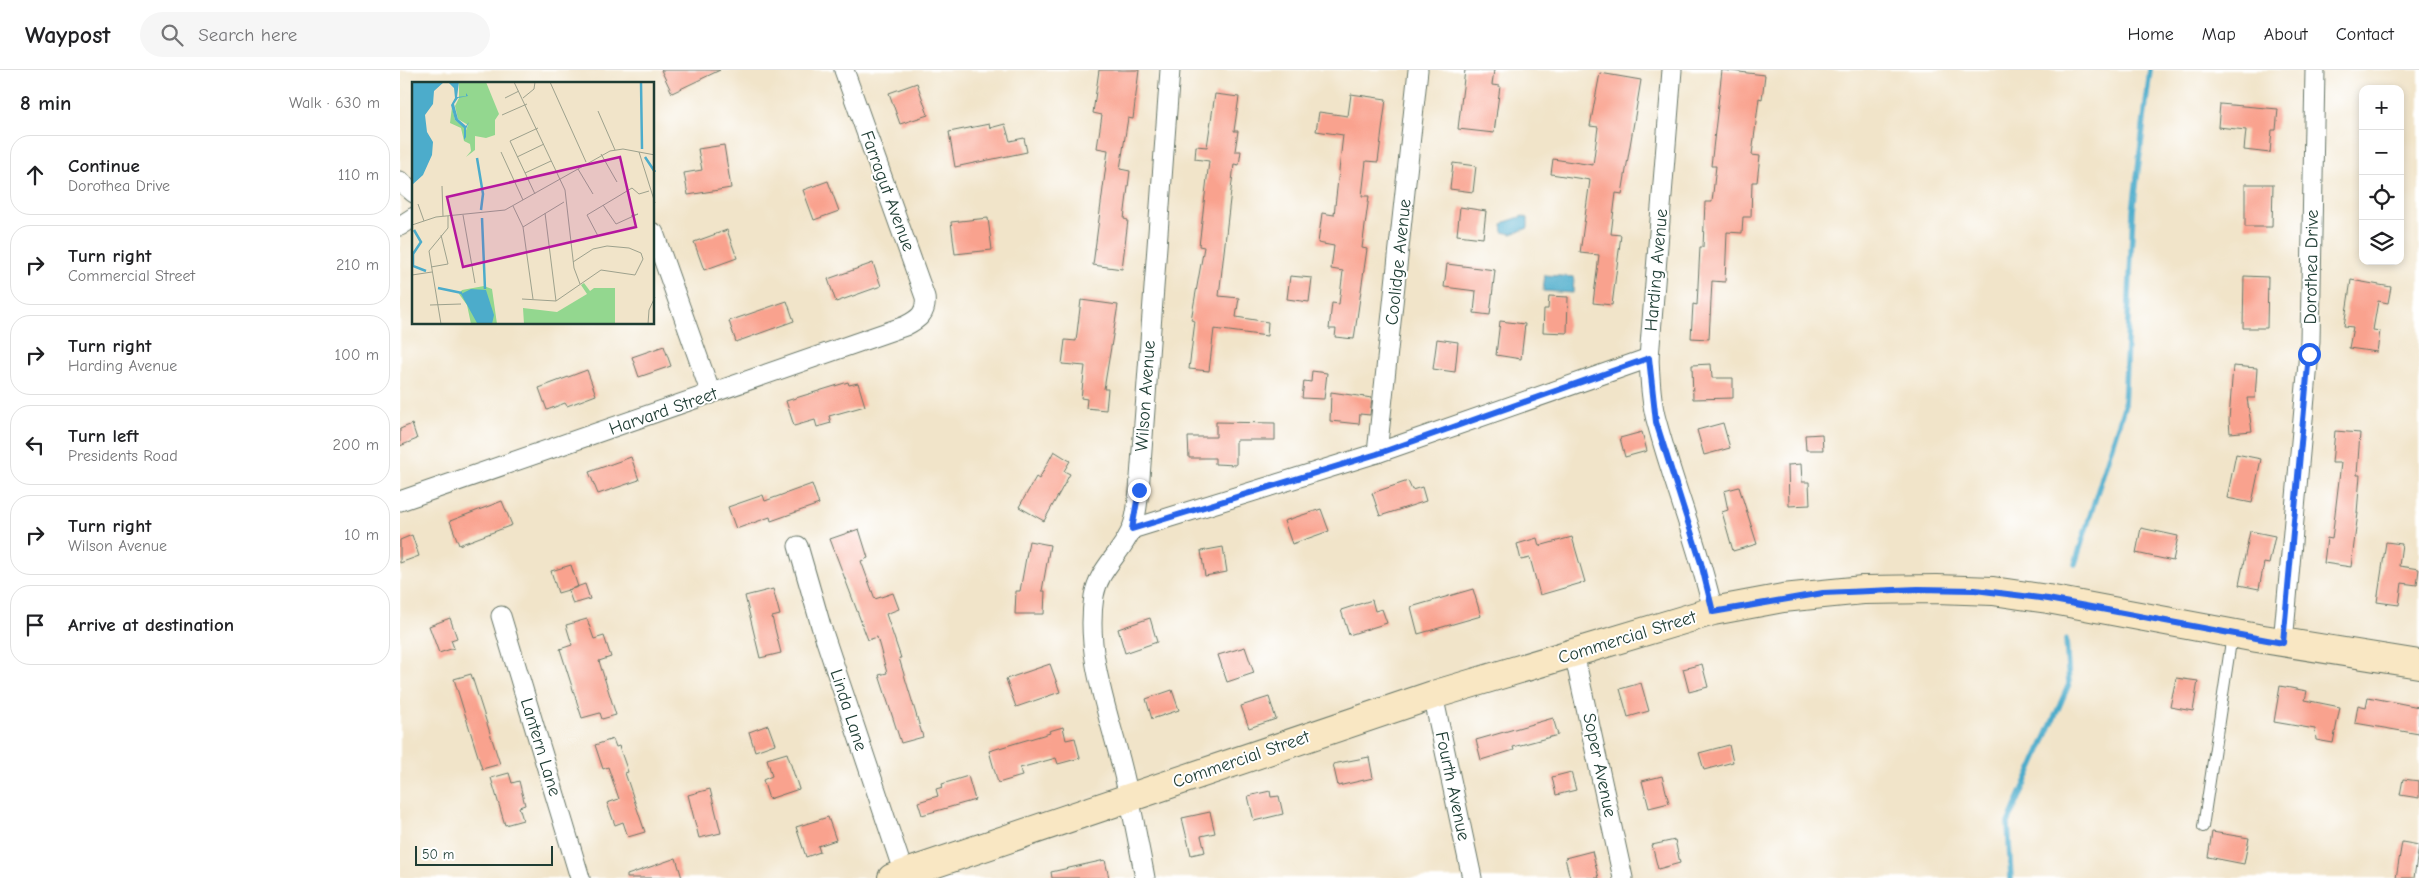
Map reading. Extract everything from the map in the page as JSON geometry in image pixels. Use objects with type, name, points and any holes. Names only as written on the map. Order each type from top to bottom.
[{"type":"main road","name":"Commercial Street","points":[[898,876],[1433,695],[1713,612],[1783,598],[1829,593],[1918,589],[1975,590],[2048,599],[2283,643],[2419,664]]},
{"type":"street","name":"Farragut Avenue","points":[[844,70],[925,297],[926,304],[923,314]]},
{"type":"street","name":"Wilson Avenue","points":[[1145,878],[1129,797],[1094,662],[1092,622],[1097,584],[1104,568],[1132,529],[1139,490],[1170,70]]},
{"type":"street","name":"Coolidge Avenue","points":[[1377,454],[1418,70]]},
{"type":"street","name":"Harding Avenue","points":[[1672,70],[1649,358],[1656,422],[1701,563],[1713,612]]},
{"type":"street","name":"Dorothea Drive","points":[[2283,643],[2310,341],[2315,70]]},
{"type":"street","points":[[400,180],[412,190]]},
{"type":"street","points":[[400,226],[412,218]]},
{"type":"street","points":[[655,236],[711,394]]},
{"type":"street","name":"Harvard Street","points":[[400,501],[905,326],[923,314]]},
{"type":"street","points":[[1132,529],[1377,454],[1649,358]]},
{"type":"street","name":"Linda Lane","points":[[798,546],[898,876]]},
{"type":"street","name":"Lantern Lane","points":[[501,616],[580,878]]},
{"type":"street","name":"Soper Avenue","points":[[1574,653],[1623,878]]},
{"type":"street","name":"Fourth Avenue","points":[[1433,695],[1472,878]]},
{"type":"lane","points":[[2203,827],[2232,634]]},
{"type":"water","points":[[1523,216],[1528,218],[1528,228],[1512,234],[1503,232],[1502,225],[1505,222]]},
{"type":"water","points":[[1545,275],[1574,277],[1573,293],[1543,291]]},
{"type":"building","points":[[661,70],[720,70],[672,93]]},
{"type":"building","points":[[1099,70],[1139,70],[1133,119],[1128,118],[1120,169],[1130,171],[1124,219],[1128,220],[1122,269],[1093,265],[1108,150],[1097,148],[1102,115],[1093,113]]},
{"type":"building","points":[[1465,70],[1494,70],[1492,85],[1500,86],[1494,133],[1458,129]]},
{"type":"building","points":[[1722,70],[1765,75],[1762,99],[1759,98],[1752,155],[1760,156],[1757,182],[1752,182],[1751,217],[1743,217],[1742,233],[1727,232],[1725,282],[1712,281],[1709,339],[1691,338],[1693,304],[1697,305],[1700,247],[1703,247],[1705,202],[1712,202],[1716,166],[1711,166]]},
{"type":"building","points":[[1600,73],[1641,80],[1622,194],[1616,193],[1611,234],[1621,235],[1612,305],[1593,303],[1599,255],[1580,253],[1590,180],[1551,174],[1553,159],[1593,165],[1598,127],[1590,126]]},
{"type":"building","points":[[917,83],[928,115],[900,124],[889,93]]},
{"type":"building","points":[[1215,94],[1239,97],[1234,131],[1238,131],[1235,151],[1241,151],[1239,165],[1234,164],[1219,296],[1239,298],[1236,317],[1268,322],[1267,336],[1214,329],[1209,371],[1189,369],[1195,321],[1191,320],[1204,247],[1199,246],[1209,161],[1195,159],[1196,146],[1207,147]]},
{"type":"building","points":[[1351,94],[1386,99],[1378,162],[1366,161],[1362,196],[1369,196],[1362,248],[1367,249],[1354,339],[1335,337],[1336,329],[1329,329],[1332,303],[1339,304],[1343,271],[1331,269],[1334,246],[1318,243],[1322,213],[1334,215],[1343,135],[1316,131],[1319,112],[1348,116]]},
{"type":"building","points":[[2220,104],[2278,109],[2276,130],[2272,130],[2270,153],[2244,150],[2246,130],[2218,127]]},
{"type":"building","points":[[989,124],[990,128],[1005,124],[1010,141],[1024,138],[1027,152],[955,167],[949,132]]},
{"type":"building","points":[[724,145],[731,188],[688,195],[684,173],[702,170],[698,149]]},
{"type":"building","points":[[1453,163],[1476,166],[1473,192],[1450,189]]},
{"type":"building","points":[[828,181],[839,211],[814,220],[803,190]]},
{"type":"building","points":[[2245,184],[2273,184],[2272,227],[2245,227]]},
{"type":"building","points":[[1460,207],[1486,211],[1483,238],[1457,235]]},
{"type":"building","points":[[988,218],[992,250],[955,254],[951,222]]},
{"type":"building","points":[[727,230],[737,258],[704,270],[694,242]]},
{"type":"building","points":[[873,263],[881,286],[836,302],[828,279]]},
{"type":"building","points":[[1447,264],[1495,270],[1490,315],[1474,313],[1476,291],[1444,287]]},
{"type":"building","points":[[1290,276],[1312,278],[1309,302],[1287,299]]},
{"type":"building","points":[[2244,276],[2268,277],[2267,328],[2243,328]]},
{"type":"building","points":[[2351,280],[2391,287],[2388,303],[2378,301],[2373,330],[2380,331],[2377,352],[2349,348],[2353,327],[2344,326]]},
{"type":"building","points":[[1549,296],[1568,297],[1567,333],[1543,332],[1544,309],[1548,309]]},
{"type":"building","points":[[1081,300],[1118,305],[1104,389],[1108,389],[1106,410],[1086,408],[1087,399],[1081,398],[1085,366],[1062,364],[1065,340],[1076,341]]},
{"type":"building","points":[[787,301],[794,321],[736,342],[729,321]]},
{"type":"building","points":[[1500,321],[1525,324],[1521,359],[1496,355]]},
{"type":"building","points":[[1437,339],[1458,342],[1455,372],[1433,369]]},
{"type":"building","points":[[664,346],[671,366],[639,377],[632,357]]},
{"type":"building","points":[[1711,364],[1712,378],[1733,378],[1733,398],[1693,399],[1692,365]]},
{"type":"building","points":[[2233,366],[2257,368],[2255,398],[2247,398],[2252,431],[2230,433],[2229,420]]},
{"type":"building","points":[[587,370],[596,395],[567,406],[565,403],[547,410],[539,388]]},
{"type":"building","points":[[1312,371],[1327,373],[1324,399],[1302,398],[1304,381],[1311,382]]},
{"type":"building","points":[[848,382],[849,385],[858,383],[865,406],[829,416],[831,423],[817,427],[815,420],[794,426],[786,401]]},
{"type":"building","points":[[1331,392],[1372,398],[1370,415],[1360,414],[1359,424],[1330,421]]},
{"type":"building","points":[[1216,422],[1275,423],[1275,440],[1236,440],[1236,465],[1215,464],[1215,458],[1189,458],[1188,437],[1216,437]]},
{"type":"building","points":[[1723,423],[1730,448],[1704,455],[1697,430]]},
{"type":"building","points":[[412,424],[417,439],[400,446],[400,429]]},
{"type":"building","points":[[2335,431],[2360,433],[2357,475],[2360,475],[2358,513],[2351,567],[2324,563],[2327,538],[2332,539],[2341,463],[2332,463]]},
{"type":"building","points":[[1642,432],[1647,451],[1625,457],[1620,438]]},
{"type":"building","points":[[1822,434],[1823,450],[1806,450],[1805,435]]},
{"type":"building","points":[[1054,451],[1070,461],[1064,471],[1070,474],[1044,521],[1019,507],[1036,477],[1039,479]]},
{"type":"building","points":[[2236,454],[2261,459],[2252,503],[2227,498]]},
{"type":"building","points":[[631,457],[639,480],[598,494],[589,472]]},
{"type":"building","points":[[1801,464],[1802,482],[1809,482],[1810,505],[1789,506],[1788,465]]},
{"type":"building","points":[[1408,481],[1412,490],[1422,487],[1426,501],[1380,516],[1372,493]]},
{"type":"building","points":[[812,484],[819,504],[771,521],[770,517],[736,529],[728,507],[763,495],[765,501]]},
{"type":"building","points":[[1739,487],[1757,544],[1733,551],[1722,512],[1728,510],[1724,491]]},
{"type":"building","points":[[502,501],[512,525],[459,545],[450,521]]},
{"type":"building","points":[[1321,509],[1329,531],[1292,544],[1284,521]]},
{"type":"building","points":[[2141,528],[2178,536],[2173,561],[2136,553]]},
{"type":"building","points":[[859,529],[868,558],[861,561],[875,599],[893,593],[899,609],[886,614],[901,658],[899,658],[923,737],[901,743],[879,675],[887,673],[877,637],[868,640],[830,539]]},
{"type":"building","points":[[2250,531],[2275,536],[2269,564],[2264,563],[2259,589],[2239,585]]},
{"type":"building","points":[[412,535],[419,556],[400,563],[400,540]]},
{"type":"building","points":[[1572,537],[1585,582],[1540,595],[1530,558],[1521,560],[1517,544],[1537,538],[1539,546]]},
{"type":"building","points":[[1029,541],[1050,545],[1042,591],[1045,591],[1044,614],[1015,614],[1016,591],[1020,591]]},
{"type":"building","points":[[2386,542],[2402,544],[2399,566],[2419,569],[2417,585],[2402,583],[2399,605],[2377,602]]},
{"type":"building","points":[[1223,547],[1227,572],[1205,576],[1201,551]]},
{"type":"building","points":[[571,565],[578,587],[558,593],[551,571]]},
{"type":"building","points":[[585,584],[590,599],[573,604],[568,590]]},
{"type":"building","points":[[773,589],[780,615],[772,617],[781,653],[760,658],[745,596]]},
{"type":"building","points":[[1473,589],[1481,616],[1418,634],[1411,607]]},
{"type":"building","points":[[1372,600],[1375,611],[1382,609],[1387,623],[1349,635],[1341,610]]},
{"type":"building","points":[[450,618],[457,638],[451,640],[454,648],[439,653],[429,626]]},
{"type":"building","points":[[1150,618],[1157,642],[1125,653],[1118,629]]},
{"type":"building","points":[[587,619],[594,639],[604,636],[611,657],[599,661],[616,715],[602,719],[600,713],[582,718],[560,649],[572,645],[566,625]]},
{"type":"building","points":[[1245,647],[1254,673],[1227,682],[1218,655]]},
{"type":"building","points":[[1050,664],[1060,692],[1016,707],[1006,679]]},
{"type":"building","points":[[1702,664],[1708,687],[1689,692],[1683,669]]},
{"type":"building","points":[[471,674],[500,764],[482,769],[454,679]]},
{"type":"building","points":[[2176,678],[2198,681],[2193,711],[2170,707]]},
{"type":"building","points":[[1641,683],[1649,711],[1628,717],[1620,689]]},
{"type":"building","points":[[2280,686],[2307,691],[2305,700],[2340,707],[2333,743],[2316,740],[2315,729],[2274,722]]},
{"type":"building","points":[[1172,690],[1179,710],[1152,719],[1146,699]]},
{"type":"building","points":[[1269,697],[1276,719],[1249,728],[1241,706]]},
{"type":"building","points":[[2368,697],[2419,707],[2419,734],[2355,723],[2358,705],[2366,707]]},
{"type":"building","points":[[1553,718],[1558,735],[1513,747],[1514,750],[1481,760],[1476,740]]},
{"type":"building","points":[[768,725],[775,744],[755,751],[749,732]]},
{"type":"building","points":[[1063,727],[1066,740],[1075,738],[1080,758],[1058,764],[1056,758],[1020,768],[1022,776],[998,783],[989,751],[1050,733],[1049,731]]},
{"type":"building","points":[[613,739],[616,747],[619,746],[628,772],[625,773],[645,832],[628,837],[623,822],[615,825],[607,803],[619,799],[608,767],[603,769],[595,745]]},
{"type":"building","points":[[1729,745],[1733,762],[1704,770],[1699,753]]},
{"type":"building","points":[[787,753],[799,789],[769,799],[763,780],[772,776],[767,759]]},
{"type":"building","points":[[1369,757],[1373,778],[1338,786],[1333,764]]},
{"type":"building","points":[[1571,772],[1576,790],[1556,795],[1552,777]]},
{"type":"building","points":[[509,773],[512,783],[519,781],[525,805],[519,807],[523,820],[505,825],[491,778]]},
{"type":"building","points":[[968,776],[975,800],[922,815],[918,802],[938,796],[936,789],[943,787],[942,784]]},
{"type":"building","points":[[1662,776],[1669,803],[1649,808],[1642,781]]},
{"type":"building","points":[[2403,779],[2419,781],[2419,798],[2400,795]]},
{"type":"building","points":[[710,789],[721,833],[699,838],[688,795]]},
{"type":"building","points":[[1270,791],[1271,797],[1279,796],[1283,814],[1254,821],[1248,796]]},
{"type":"building","points":[[1210,812],[1215,833],[1201,836],[1205,852],[1191,855],[1182,818]]},
{"type":"building","points":[[828,817],[836,840],[818,846],[820,852],[806,857],[796,827]]},
{"type":"building","points":[[2212,832],[2249,838],[2244,864],[2208,857]]},
{"type":"building","points":[[1675,840],[1680,863],[1658,869],[1652,845]]},
{"type":"building","points":[[2402,842],[2419,845],[2414,878],[2396,878]]},
{"type":"building","points":[[1592,851],[1599,878],[1570,878],[1565,858]]},
{"type":"building","points":[[676,858],[682,878],[627,878],[627,875]]},
{"type":"building","points":[[1105,860],[1109,878],[1052,878],[1051,872]]},
{"type":"waterway","points":[[2075,564],[2124,407],[2133,211],[2150,70]]},
{"type":"waterway","points":[[2011,878],[2008,823],[2069,684],[2066,639]]},
{"type":"route","points":[[1139,490],[1132,529],[1377,454],[1649,358],[1656,422],[1708,586],[1713,612],[1783,598],[1823,593],[1864,590],[1975,590],[2048,599],[2283,643],[2309,354]]}]
